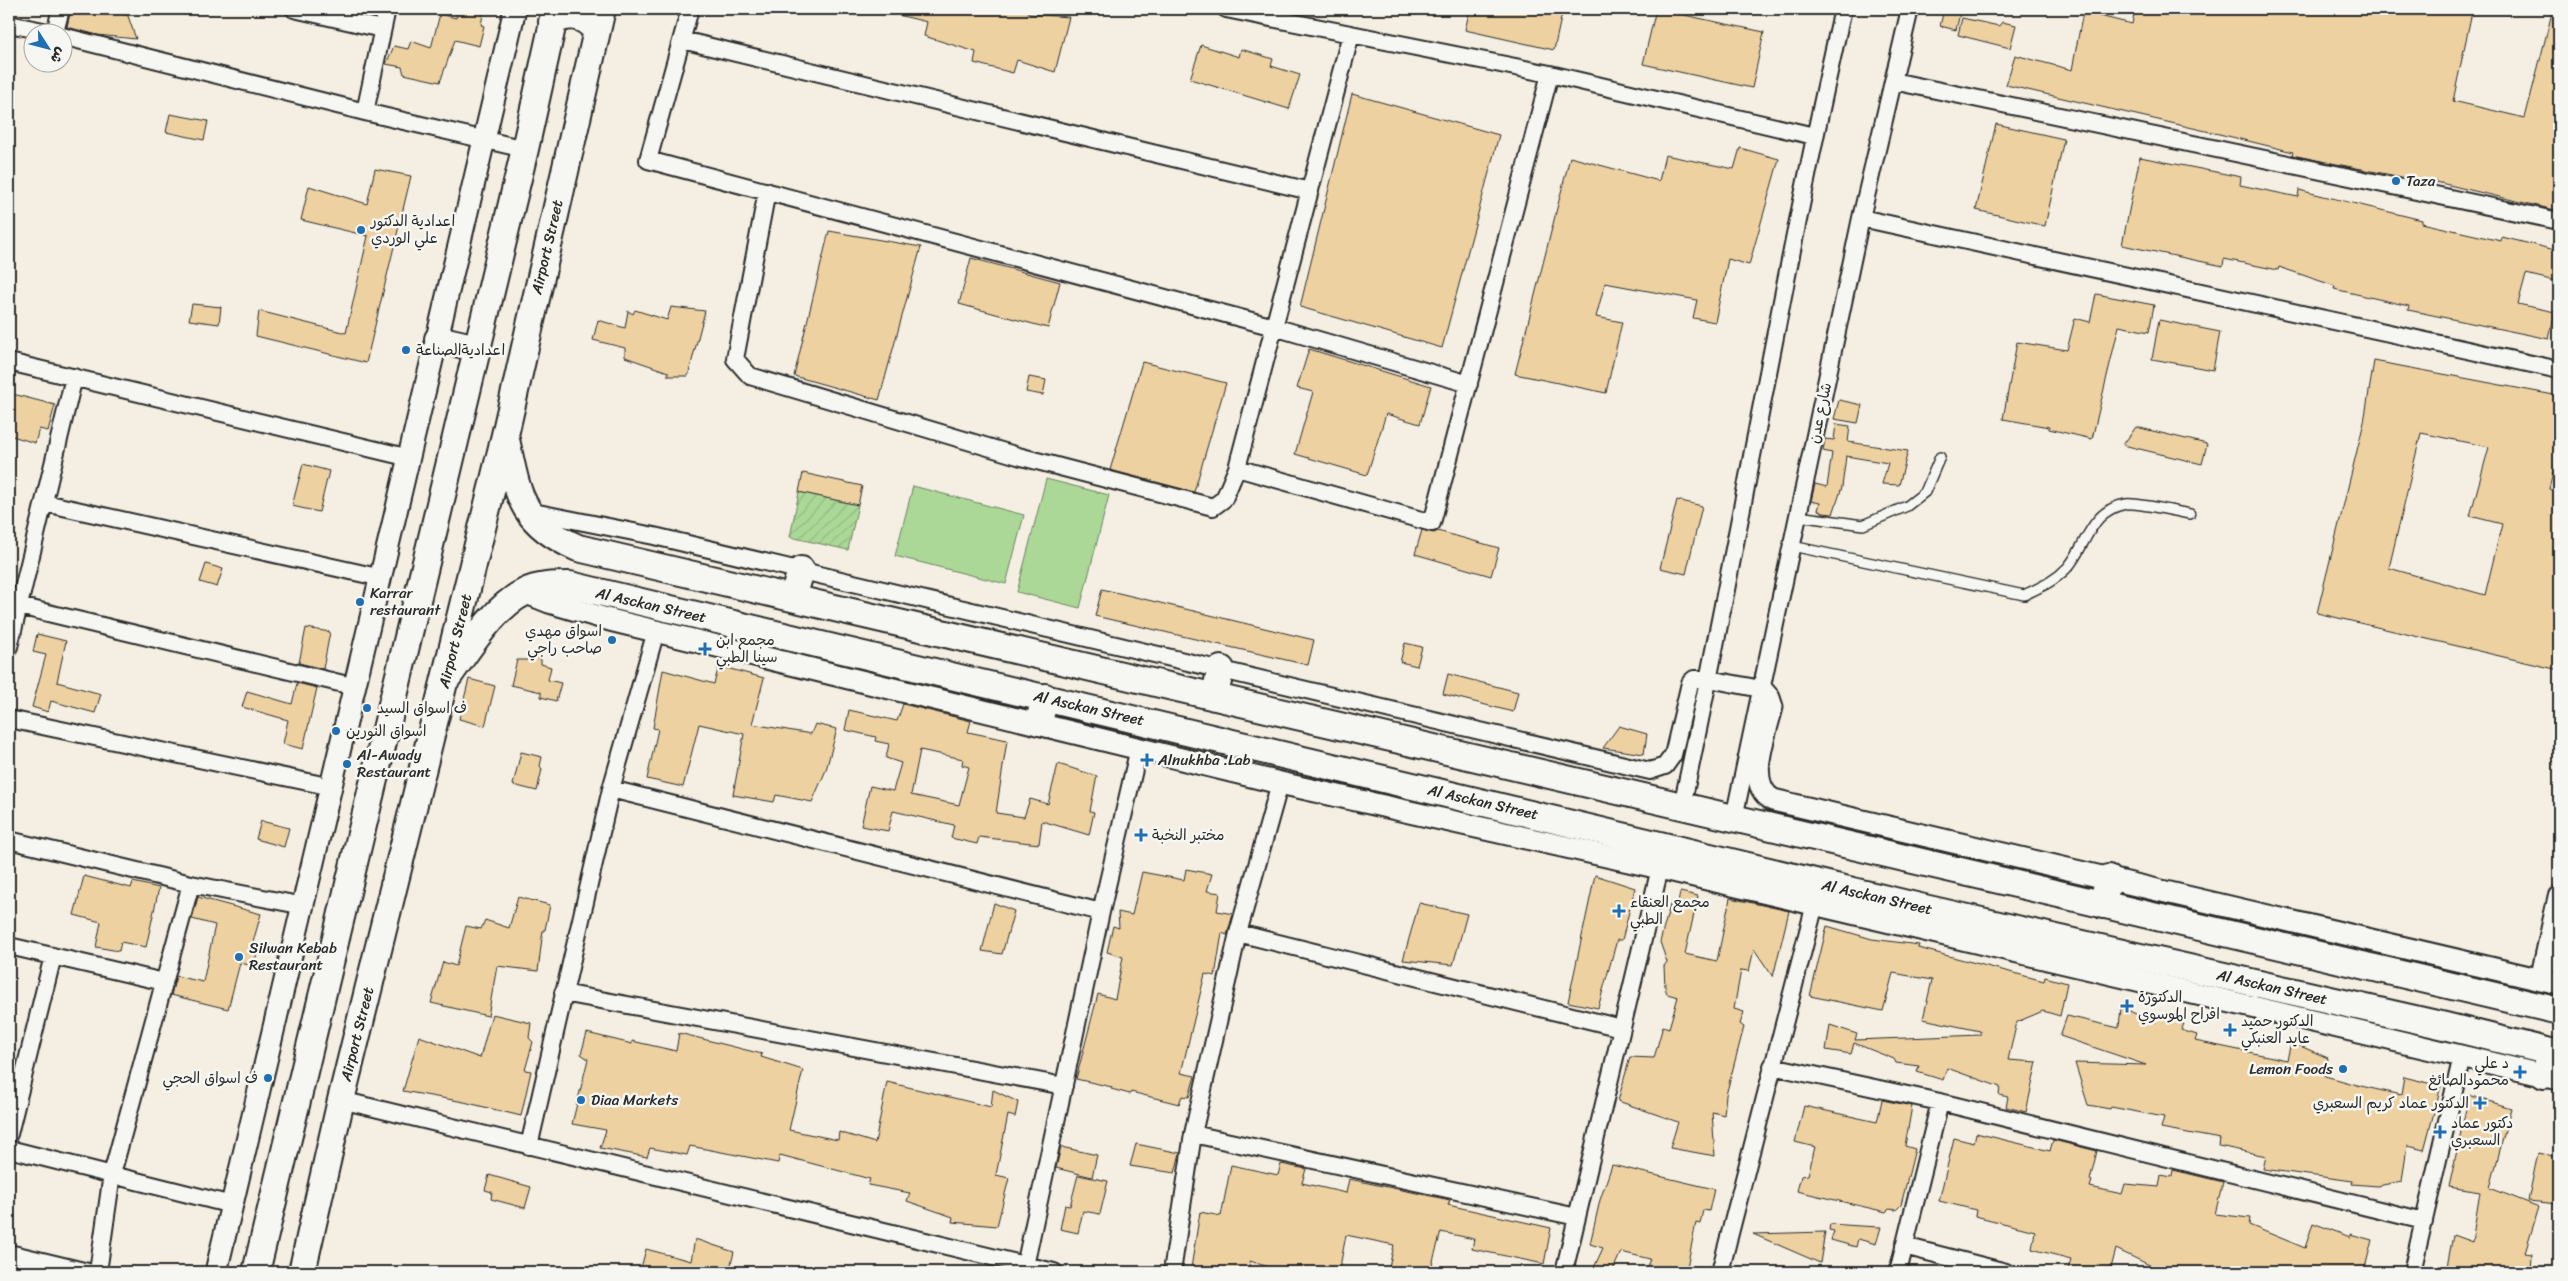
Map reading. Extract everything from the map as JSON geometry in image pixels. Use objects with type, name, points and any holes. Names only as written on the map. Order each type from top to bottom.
[{"type":"main road","points":[[256,1272],[525,149],[554,15],[559,18],[576,16],[584,19],[599,20]]},
{"type":"main road","name":"Airport Street","points":[[302,1272],[341,1100],[505,435],[599,20]]},
{"type":"main road","points":[[438,339],[477,348]]},
{"type":"main road","points":[[505,435],[516,483],[528,511],[538,526],[554,538],[578,548],[2559,1011]]},
{"type":"main road","points":[[793,598],[801,570]]},
{"type":"main road","points":[[676,610],[684,602],[688,593],[688,584],[682,572]]},
{"type":"main road","points":[[727,622],[720,610],[720,600],[723,591],[731,584]]},
{"type":"main road","name":"Al Asckan Street","points":[[445,681],[493,616],[524,592],[548,585],[570,585],[1045,697],[1675,863],[2219,987],[2367,1008],[2445,1026],[2553,1065]]},
{"type":"main road","points":[[1214,697],[1222,669]]},
{"type":"main road","points":[[1039,722],[1045,697]]},
{"type":"main road","points":[[2102,905],[2108,878]]},
{"type":"main road","points":[[2367,1008],[2378,990],[2376,969]]},
{"type":"main road","points":[[2445,1026],[2443,1004],[2454,987]]},
{"type":"street","points":[[58,22],[61,9]]},
{"type":"street","points":[[294,9],[382,29]]},
{"type":"street","points":[[365,112],[387,9]]},
{"type":"street","points":[[216,1272],[382,578],[515,9]]},
{"type":"street","points":[[690,9],[648,160],[1274,327],[1469,384]]},
{"type":"street","points":[[1226,9],[1550,74],[1814,136]]},
{"type":"street","points":[[1682,806],[1709,679],[1814,136],[1843,9]]},
{"type":"street","name":"شارع عدن","points":[[1734,818],[1861,218],[1910,9]]},
{"type":"street","points":[[9,24],[22,27]]},
{"type":"street","points":[[767,191],[735,359],[750,376],[1018,456],[1213,507],[1224,499],[1237,468],[1351,34]]},
{"type":"street","points":[[72,39],[365,112],[525,149]]},
{"type":"street","points":[[682,40],[1310,191]]},
{"type":"street","points":[[1237,468],[1432,523],[1550,74]]},
{"type":"street","points":[[1893,81],[2559,221]]},
{"type":"street","points":[[1861,218],[2559,370]]},
{"type":"street","points":[[9,362],[410,458]]},
{"type":"street","points":[[9,647],[74,377]]},
{"type":"street","points":[[45,502],[382,578]]},
{"type":"street","points":[[528,511],[654,536],[801,570],[1650,771],[1665,766],[1673,755],[1690,683],[1697,678],[1709,679],[1761,689],[1769,698],[1772,707],[1757,771],[1760,787],[1768,797],[2550,982],[2559,897]]},
{"type":"street","points":[[524,592],[575,611],[1039,722],[1280,783],[1675,863],[1814,904],[1921,918]]},
{"type":"street","points":[[19,606],[356,687]]},
{"type":"street","points":[[529,1146],[610,789],[656,631]]},
{"type":"street","points":[[9,719],[332,787]]},
{"type":"street","points":[[1025,1266],[1101,912],[1139,748]]},
{"type":"street","points":[[1172,1272],[1194,1134],[1238,933],[1280,783]]},
{"type":"street","points":[[610,789],[1101,912]]},
{"type":"street","points":[[9,840],[191,884],[304,906]]},
{"type":"street","points":[[1564,1272],[1621,1028],[1675,863]]},
{"type":"street","points":[[98,1272],[112,1174],[191,884]]},
{"type":"street","points":[[1720,1272],[1814,904]]},
{"type":"street","points":[[1238,933],[1621,1028]]},
{"type":"street","points":[[9,946],[164,982]]},
{"type":"street","points":[[9,1134],[52,956]]},
{"type":"street","points":[[2219,987],[2462,1056],[2553,1065]]},
{"type":"street","points":[[564,993],[1064,1086]]},
{"type":"street","points":[[2412,1272],[2462,1056]]},
{"type":"street","points":[[1772,1066],[1940,1102],[2424,1222]]},
{"type":"street","points":[[341,1100],[1054,1272]]},
{"type":"street","points":[[1898,1272],[1940,1102]]},
{"type":"street","points":[[1194,1134],[1577,1217]]},
{"type":"street","points":[[9,1149],[232,1205]]},
{"type":"street","points":[[1904,1246],[2006,1272]]},
{"type":"street","points":[[9,1254],[88,1272]]},
{"type":"lane","points":[[1798,516],[1864,525],[1908,506],[1925,492],[1940,457]]},
{"type":"lane","points":[[1792,546],[2024,595],[2053,582],[2070,565],[2088,531],[2104,514],[2126,504],[2190,514]]},
{"type":"green space","points":[[1046,479],[1109,495],[1080,608],[1017,592]]},
{"type":"green space","points":[[913,486],[1024,515],[1006,584],[895,556]]},
{"type":"green space","points":[[799,492],[858,505],[848,550],[790,537]]},
{"type":"building","points":[[71,9],[115,9],[128,16],[136,39],[97,35],[72,28],[72,22],[68,22]]},
{"type":"building","points":[[458,9],[484,9],[481,25],[484,26],[479,46],[455,40],[440,82],[404,74],[402,67],[386,64],[394,46],[408,49],[411,41],[431,48],[440,14],[456,18]]},
{"type":"building","points":[[899,9],[1028,9],[1028,14],[1069,17],[1055,72],[1017,60],[1013,73],[974,63],[976,52],[924,36],[927,22],[898,15]]},
{"type":"building","points":[[1470,9],[1563,9],[1554,50],[1465,30]]},
{"type":"building","points":[[1656,9],[1764,32],[1752,88],[1643,64]]},
{"type":"building","points":[[1944,9],[1961,9],[1956,30],[1940,26]]},
{"type":"building","points":[[2135,9],[2456,9],[2472,12],[2453,101],[2525,118],[2553,9],[2559,9],[2559,211],[2432,181],[2431,183],[2292,155],[2293,152],[2232,137],[2006,85],[2015,55],[2072,70],[2083,12],[2132,24]]},
{"type":"building","points":[[1962,18],[1999,26],[2002,22],[2016,25],[2010,48],[1958,35]]},
{"type":"building","points":[[1201,45],[1239,57],[1241,49],[1273,59],[1271,66],[1300,75],[1289,109],[1190,79]]},
{"type":"building","points":[[1352,94],[1499,135],[1442,348],[1300,307]]},
{"type":"building","points":[[170,114],[208,121],[204,140],[166,132]]},
{"type":"building","points":[[1996,124],[2064,139],[2045,226],[1976,210]]},
{"type":"building","points":[[1740,148],[1779,159],[1749,265],[1728,259],[1715,322],[1693,318],[1697,300],[1605,283],[1596,317],[1622,322],[1606,393],[1515,374],[1570,157],[1659,181],[1665,155],[1734,169]]},
{"type":"building","points":[[2140,157],[2241,177],[2240,185],[2298,197],[2299,190],[2422,220],[2422,223],[2501,241],[2502,237],[2559,251],[2559,282],[2526,274],[2518,304],[2555,312],[2549,339],[2408,310],[2409,306],[2334,289],[2335,286],[2279,267],[2278,270],[2224,259],[2223,266],[2122,245]]},
{"type":"building","points":[[375,169],[411,176],[366,363],[256,336],[259,311],[346,333],[368,236],[301,220],[309,186],[367,204]]},
{"type":"building","points":[[829,231],[921,247],[879,400],[794,376]]},
{"type":"building","points":[[971,258],[1060,282],[1048,328],[959,304]]},
{"type":"building","points":[[2096,294],[2154,305],[2149,332],[2119,326],[2092,439],[2049,429],[2049,427],[2003,419],[2017,342],[2067,350],[2075,318],[2090,322]]},
{"type":"building","points":[[192,304],[221,307],[219,324],[189,320]]},
{"type":"building","points":[[671,307],[705,311],[688,376],[668,376],[668,372],[625,357],[625,348],[593,340],[598,320],[625,328],[628,311],[633,314],[635,310],[667,320]]},
{"type":"building","points":[[2159,320],[2220,332],[2213,370],[2152,359]]},
{"type":"building","points":[[1309,349],[1431,386],[1420,424],[1386,414],[1367,475],[1295,454],[1313,392],[1297,388]]},
{"type":"building","points":[[2374,361],[2559,396],[2559,449],[2549,489],[2559,492],[2559,670],[2317,613],[2364,422]],"holes":[[[2421,433],[2489,447],[2470,516],[2502,524],[2485,595],[2389,568]]]},
{"type":"building","points":[[1142,362],[1226,383],[1194,492],[1110,470]]},
{"type":"building","points":[[1029,377],[1046,380],[1043,395],[1026,392]]},
{"type":"building","points":[[9,393],[55,405],[48,431],[39,429],[35,443],[9,435]]},
{"type":"building","points":[[1839,400],[1862,405],[1858,423],[1834,419]]},
{"type":"building","points":[[1836,424],[1850,426],[1848,442],[1908,451],[1899,485],[1882,484],[1888,463],[1846,456],[1842,487],[1833,514],[1823,513],[1818,510],[1820,503],[1811,501],[1815,484],[1827,487],[1832,453],[1823,451],[1825,439],[1834,440]]},
{"type":"building","points":[[2136,427],[2207,444],[2202,464],[2123,445]]},
{"type":"building","points":[[303,464],[329,471],[319,512],[292,506]]},
{"type":"building","points":[[803,473],[862,486],[858,505],[799,492]]},
{"type":"building","points":[[1677,500],[1702,506],[1686,574],[1660,568]]},
{"type":"building","points":[[1422,530],[1434,533],[1438,531],[1499,548],[1491,576],[1415,554]]},
{"type":"building","points":[[206,564],[223,569],[217,587],[200,582]]},
{"type":"building","points":[[1102,589],[1314,640],[1308,665],[1095,616]]},
{"type":"building","points":[[306,628],[330,632],[323,669],[299,663]]},
{"type":"building","points":[[37,634],[66,641],[57,682],[101,694],[95,713],[51,701],[48,712],[32,707],[46,655],[33,652]]},
{"type":"building","points":[[1405,643],[1422,647],[1417,666],[1400,662]]},
{"type":"building","points":[[528,656],[541,659],[541,664],[551,667],[548,680],[561,683],[556,701],[541,697],[541,692],[511,685],[517,660],[527,660]]},
{"type":"building","points":[[719,666],[764,678],[752,724],[811,734],[815,724],[837,729],[826,770],[812,802],[776,795],[774,802],[733,795],[744,734],[699,724],[683,787],[647,779],[658,729],[653,728],[663,670],[714,684]]},
{"type":"building","points":[[1448,674],[1518,692],[1513,712],[1443,694]]},
{"type":"building","points":[[469,679],[495,686],[485,726],[459,719]]},
{"type":"building","points":[[297,683],[317,688],[303,749],[283,744],[288,720],[242,707],[247,691],[292,704]]},
{"type":"building","points":[[903,704],[971,721],[968,732],[1007,740],[996,813],[1024,817],[1030,799],[1048,804],[1058,764],[1097,776],[1090,811],[1094,812],[1089,835],[1042,821],[1039,844],[979,837],[977,844],[951,838],[954,825],[893,811],[888,831],[861,826],[870,786],[893,791],[901,763],[886,758],[889,744],[875,741],[876,737],[845,730],[849,710],[897,721]],"holes":[[[920,750],[963,759],[962,765],[969,767],[959,805],[911,795]]]},
{"type":"building","points":[[1619,726],[1647,734],[1644,754],[1603,748]]},
{"type":"building","points":[[521,752],[542,757],[540,766],[542,769],[537,791],[513,785]]},
{"type":"building","points":[[261,821],[289,828],[284,847],[256,839]]},
{"type":"building","points":[[1186,869],[1212,874],[1207,891],[1220,893],[1217,911],[1233,914],[1227,935],[1222,933],[1215,976],[1205,974],[1181,1073],[1195,1076],[1189,1097],[1182,1096],[1179,1104],[1131,1092],[1130,1094],[1111,1089],[1112,1087],[1076,1079],[1098,994],[1115,999],[1123,957],[1107,952],[1113,926],[1119,928],[1118,912],[1132,915],[1142,872],[1184,880]]},
{"type":"building","points":[[1595,875],[1635,888],[1622,940],[1617,940],[1598,1008],[1568,1002]]},
{"type":"building","points":[[84,876],[131,888],[133,882],[159,888],[146,947],[121,942],[119,951],[96,947],[101,922],[74,915]]},
{"type":"building","points":[[1680,892],[1698,896],[1685,954],[1717,961],[1730,898],[1789,911],[1773,977],[1754,949],[1749,971],[1741,970],[1734,1009],[1744,1012],[1740,1024],[1744,1027],[1726,1095],[1724,1115],[1712,1112],[1715,1156],[1670,1148],[1678,1122],[1618,1101],[1630,1057],[1654,1058],[1663,1026],[1669,1028],[1678,997],[1667,994],[1664,966],[1667,962],[1660,942],[1670,905],[1677,909]]},
{"type":"building","points":[[198,897],[261,914],[253,942],[259,944],[254,966],[240,963],[228,1009],[171,995],[176,976],[203,982],[215,925],[192,919]]},
{"type":"building","points":[[518,897],[550,905],[545,930],[543,930],[538,971],[497,966],[488,1016],[431,1003],[443,962],[456,966],[466,926],[481,929],[485,920],[509,928]]},
{"type":"building","points":[[994,903],[1014,911],[1002,954],[982,951]]},
{"type":"building","points":[[1419,903],[1467,914],[1453,965],[1403,960]]},
{"type":"building","points":[[1827,926],[1872,939],[1919,945],[1918,948],[2044,981],[2045,977],[2067,983],[2060,1016],[2043,1011],[2017,1022],[2008,1060],[2037,1062],[2026,1112],[2006,1107],[2008,1097],[1999,1095],[2000,1087],[1947,1068],[1943,1080],[1917,1072],[1919,1066],[1896,1063],[1894,1059],[1854,1043],[1851,1054],[1826,1050],[1830,1025],[1857,1034],[1855,1040],[1980,1035],[1980,1031],[1923,1019],[1932,980],[1893,973],[1883,1011],[1810,996]]},
{"type":"building","points":[[2121,1007],[2155,1023],[2158,1016],[2184,1024],[2181,1030],[2197,1035],[2195,1041],[2287,1060],[2291,1042],[2328,1058],[2325,1076],[2361,1086],[2401,1095],[2404,1077],[2441,1086],[2424,1150],[2407,1146],[2402,1181],[2378,1186],[2352,1184],[2353,1181],[2263,1169],[2266,1156],[2219,1146],[2220,1139],[2161,1128],[2164,1117],[2111,1107],[2110,1109],[2088,1105],[2075,1063],[2146,1065],[2060,1036],[2067,1016],[2119,1028]]},
{"type":"building","points":[[492,1014],[531,1023],[529,1038],[533,1042],[525,1070],[531,1071],[521,1116],[464,1102],[403,1091],[419,1036],[480,1058]]},
{"type":"building","points":[[587,1033],[632,1044],[632,1041],[676,1051],[679,1033],[762,1054],[761,1057],[803,1070],[789,1130],[838,1140],[839,1132],[875,1143],[887,1082],[991,1107],[993,1090],[1018,1102],[1015,1117],[1008,1115],[996,1175],[1009,1178],[997,1226],[952,1222],[953,1217],[907,1201],[910,1193],[868,1185],[870,1179],[780,1155],[778,1163],[690,1146],[687,1155],[650,1148],[647,1157],[600,1148],[606,1130],[572,1124],[588,1059],[581,1054]]},
{"type":"building","points":[[2469,1095],[2511,1108],[2490,1188],[2539,1207],[2525,1253],[2532,1254],[2531,1272],[2446,1272],[2453,1235],[2472,1242],[2480,1192],[2449,1187]]},
{"type":"building","points":[[1882,1100],[1912,1106],[1905,1146],[1915,1149],[1901,1205],[1896,1210],[1889,1209],[1886,1212],[1797,1191],[1801,1176],[1808,1175],[1815,1147],[1795,1142],[1804,1106],[1877,1122]]},
{"type":"building","points":[[1976,1133],[2050,1151],[2053,1140],[2097,1151],[2090,1187],[2122,1194],[2125,1184],[2159,1187],[2161,1175],[2172,1177],[2173,1170],[2223,1182],[2215,1214],[2250,1218],[2249,1225],[2305,1248],[2313,1223],[2350,1237],[2350,1234],[2372,1240],[2364,1272],[2164,1272],[2116,1249],[2110,1272],[2067,1272],[2071,1259],[2032,1249],[2035,1231],[1975,1216],[1976,1210],[1939,1201],[1954,1138],[1974,1143]]},
{"type":"building","points":[[1136,1144],[1180,1153],[1175,1173],[1130,1166]]},
{"type":"building","points":[[1061,1147],[1097,1155],[1092,1177],[1056,1168]]},
{"type":"building","points":[[2538,1153],[2559,1157],[2559,1204],[2528,1201]]},
{"type":"building","points":[[1281,1164],[1306,1169],[1302,1183],[1346,1193],[1349,1179],[1450,1200],[1448,1205],[1551,1228],[1544,1264],[1472,1249],[1474,1239],[1441,1232],[1430,1272],[1388,1272],[1394,1245],[1346,1235],[1339,1272],[1284,1272],[1250,1261],[1249,1272],[1191,1268],[1200,1212],[1221,1216],[1231,1165],[1278,1175]]},
{"type":"building","points":[[1612,1165],[1714,1189],[1709,1211],[1703,1210],[1700,1224],[1696,1223],[1686,1272],[1645,1272],[1650,1259],[1621,1252],[1612,1272],[1592,1272],[1603,1248],[1590,1244],[1600,1200]]},
{"type":"building","points":[[489,1175],[531,1187],[525,1208],[491,1199],[492,1192],[485,1190]]},
{"type":"building","points":[[1078,1175],[1108,1181],[1100,1214],[1083,1211],[1078,1233],[1060,1229],[1065,1205],[1070,1206]]},
{"type":"building","points":[[1830,1224],[1881,1227],[1876,1244],[1858,1239],[1856,1247],[1831,1240],[1834,1231],[1829,1230]]},
{"type":"building","points":[[1825,1232],[1820,1263],[1753,1234]]},
{"type":"building","points":[[695,1239],[734,1252],[729,1272],[640,1272],[646,1249],[691,1261]]},
{"type":"place","name":"Taza","points":[[2396,181]]},
{"type":"place","name":"اعدادية الدكتور علي الوردي","points":[[361,230]]},
{"type":"place","name":"اعداديةالصناعة","points":[[406,350]]},
{"type":"place","name":"Karrar restaurant","points":[[360,602]]},
{"type":"place","name":"اسواق مهدي صاحب راجي","points":[[612,640]]},
{"type":"place","name":"مجمع ابن سينا الطبي","points":[[705,649]]},
{"type":"place","name":"ف اسواق السيد","points":[[367,708]]},
{"type":"place","name":"اسواق النورين","points":[[336,731]]},
{"type":"place","name":"Alnukhba .Lab","points":[[1147,760]]},
{"type":"place","name":"Al-Awady Restaurant","points":[[347,764]]},
{"type":"place","name":"مختبر النخبة","points":[[1141,835]]},
{"type":"place","name":"مجمع العنقاء الطبي","points":[[1619,911]]},
{"type":"place","name":"Silwan Kebab Restaurant","points":[[239,957]]},
{"type":"place","name":"الدكتورة افراح الموسوي","points":[[2127,1006]]},
{"type":"place","name":"الدكتور حميد عايد العنبكي","points":[[2230,1030]]},
{"type":"place","name":"Lemon Foods","points":[[2343,1069]]},
{"type":"place","name":"د علي محمودالصائغ","points":[[2520,1072]]},
{"type":"place","name":"ف اسواق الحجي","points":[[268,1078]]},
{"type":"place","name":"Diaa Markets","points":[[581,1100]]},
{"type":"place","name":"الدكتور عماد كريم السعبري","points":[[2480,1103]]},
{"type":"place","name":"دكتور عماد السعبري","points":[[2440,1132]]}]
